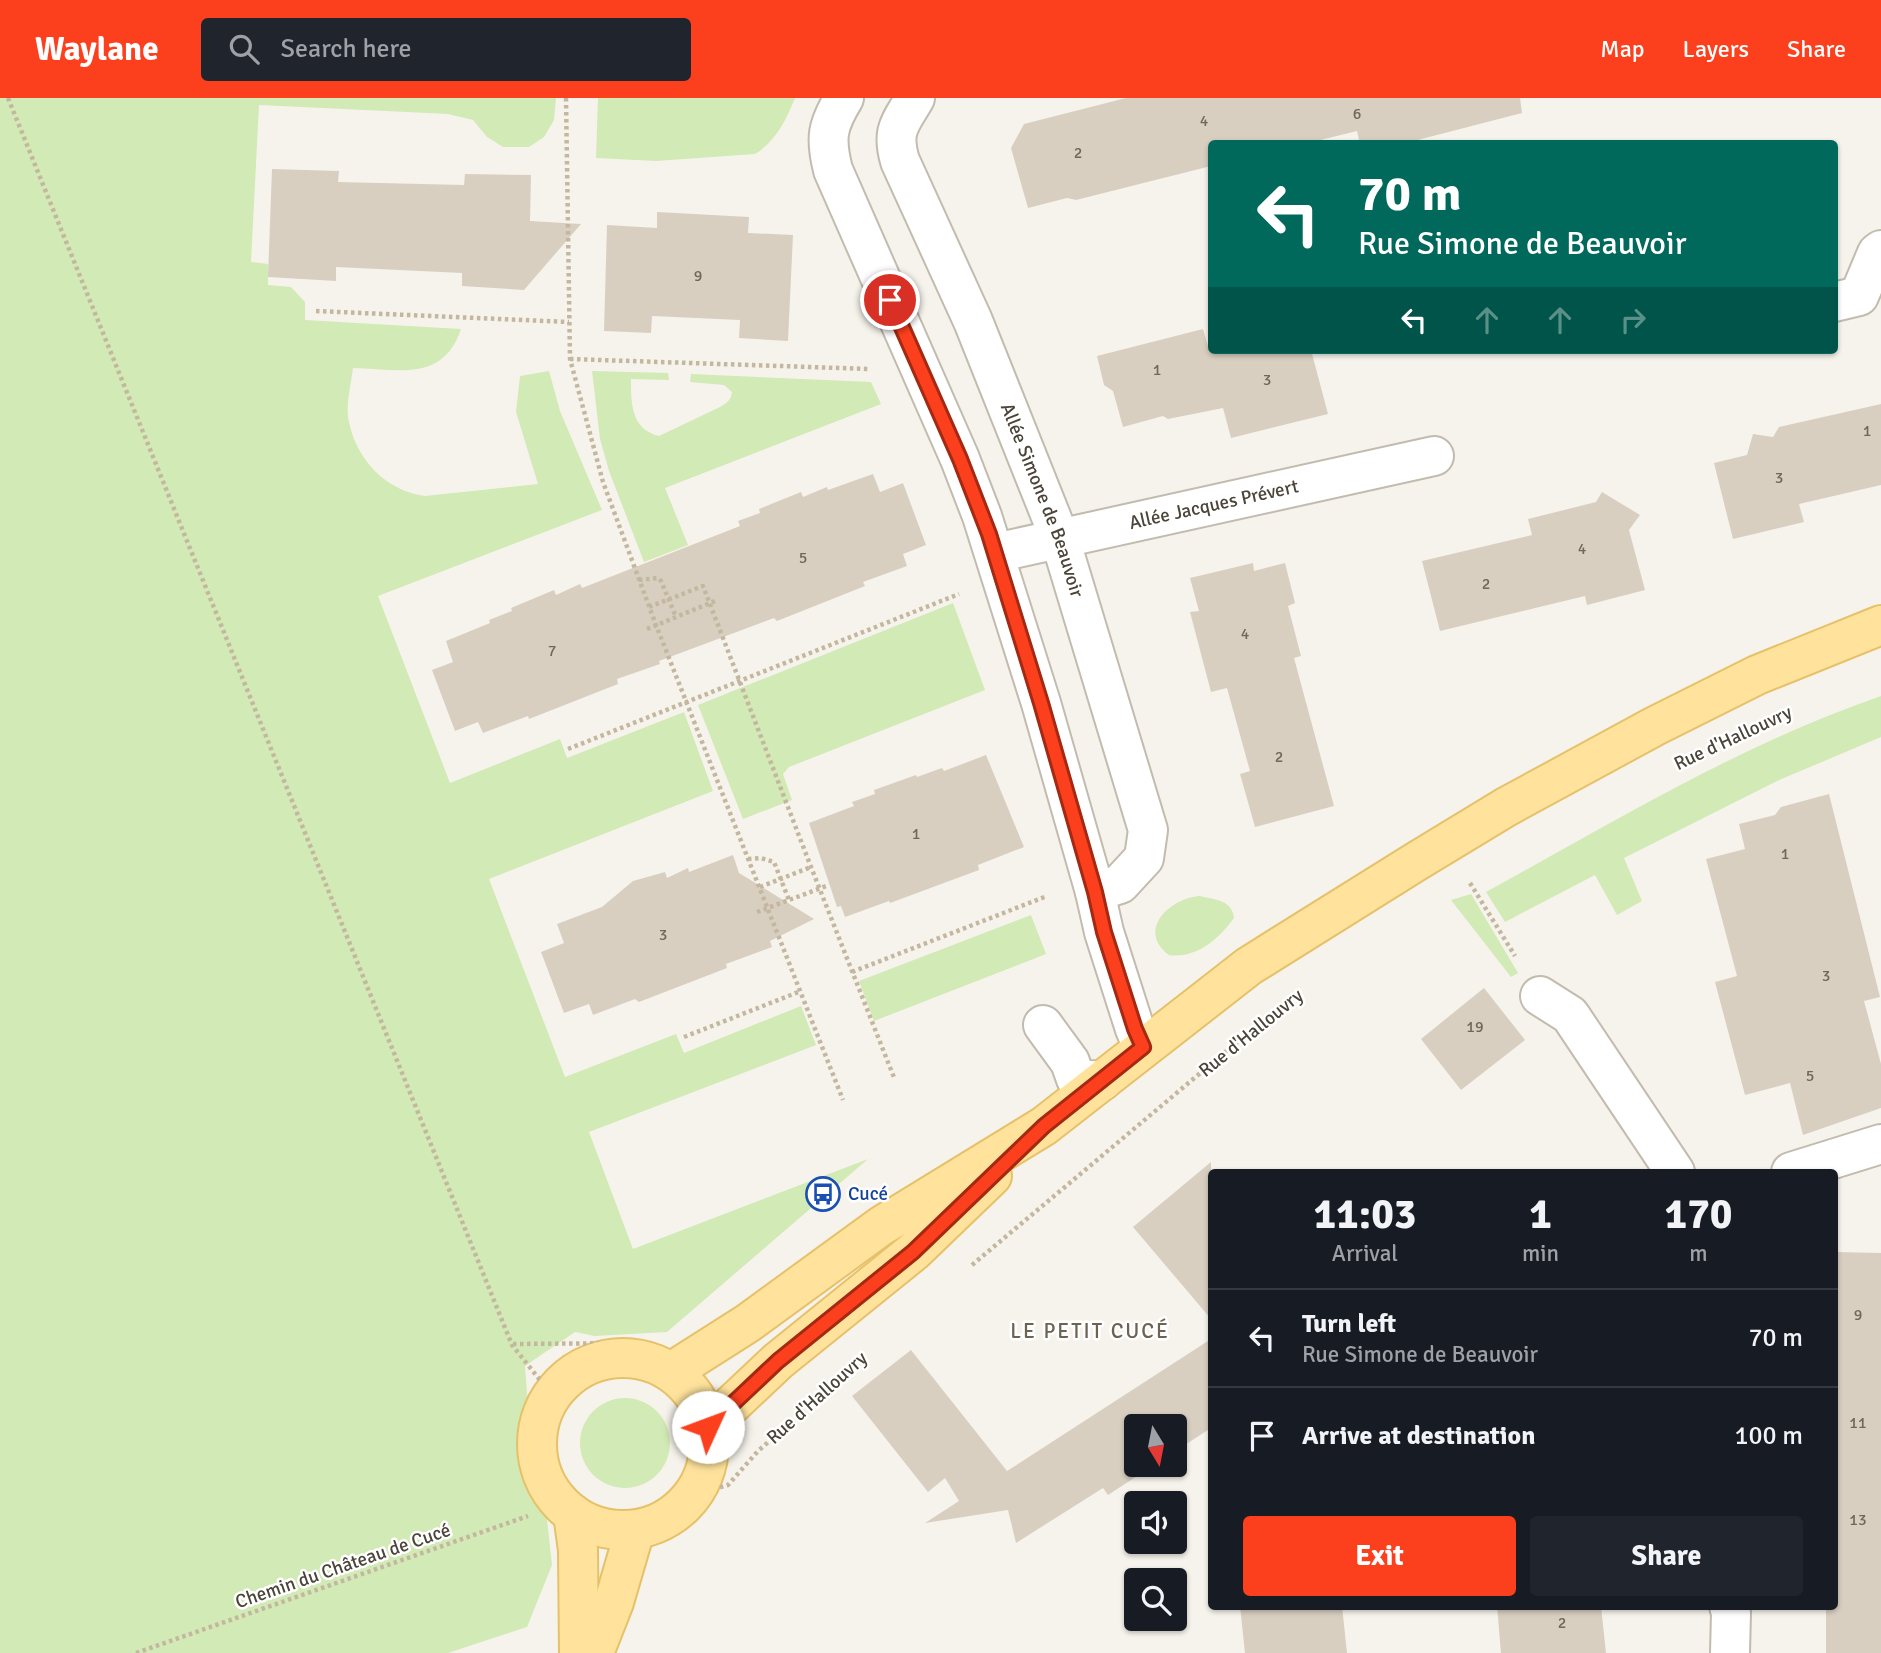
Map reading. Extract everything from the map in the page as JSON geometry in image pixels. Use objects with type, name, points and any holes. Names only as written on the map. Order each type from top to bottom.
[{"type":"main road","points":[[708,1427],[778,1361],[913,1252],[1044,1126],[1249,966],[1506,807],[1655,726],[1757,675],[1881,625]]},
{"type":"main road","points":[[671,1372],[748,1323],[881,1226],[1044,1126]]},
{"type":"main road","points":[[629,1357],[650,1362],[671,1372],[695,1395],[708,1427],[710,1448],[704,1472],[694,1494],[678,1514],[635,1530],[614,1530],[592,1525],[564,1506],[544,1480],[537,1436],[541,1414],[566,1378],[585,1366],[607,1359],[629,1357]]},
{"type":"main road","points":[[564,1506],[578,1550],[579,1653]]},
{"type":"main road","points":[[594,1653],[614,1602],[635,1530]]},
{"type":"street","points":[[844,98],[830,122],[827,146],[833,170],[969,482],[1045,715],[1104,932],[1143,1047]]},
{"type":"street","name":"Allée Simone de Beauvoir","points":[[915,98],[896,131],[895,144],[900,161],[973,321],[1060,539],[1148,830],[1144,858],[1119,884],[1093,885]]},
{"type":"street","points":[[1838,301],[1859,296],[1877,253],[1881,250]]},
{"type":"street","name":"Allée Jacques Prévert","points":[[998,565],[1060,539],[1434,456]]},
{"type":"street","points":[[1540,996],[1570,1015],[1673,1169]]},
{"type":"street","points":[[1043,1025],[1070,1062],[1076,1079],[1102,1081]]},
{"type":"street","points":[[1801,1169],[1881,1144]]},
{"type":"street","points":[[1730,1610],[1730,1653]]},
{"type":"path","points":[[8,98],[512,1345],[552,1395]]},
{"type":"path","points":[[566,98],[570,359],[603,482],[649,607],[843,1100]]},
{"type":"path","points":[[316,311],[569,322]]},
{"type":"path","points":[[570,359],[921,370]]},
{"type":"path","points":[[568,749],[739,681],[998,565]]},
{"type":"path","points":[[639,580],[658,578],[676,617]]},
{"type":"path","points":[[649,607],[703,586],[895,1080]]},
{"type":"path","points":[[647,629],[715,601]]},
{"type":"path","points":[[748,859],[761,858],[774,862],[789,900]]},
{"type":"path","points":[[760,887],[811,867]]},
{"type":"path","points":[[1467,878],[1540,996]]},
{"type":"path","points":[[757,912],[829,884]]},
{"type":"path","points":[[852,972],[1093,885]]},
{"type":"path","name":"Rue d'Hallouvry","points":[[968,1269],[1273,1012],[1307,989]]},
{"type":"path","points":[[684,1037],[801,991]]},
{"type":"path","name":"Rue d'Hallouvry","points":[[694,1494],[728,1485],[758,1451],[813,1403],[839,1375]]},
{"type":"path","name":"Chemin du Château de Cucé","points":[[136,1653],[534,1514],[564,1506]]},
{"type":"green space","points":[[0,98],[556,98],[554,120],[544,137],[529,147],[503,147],[487,137],[473,120],[448,114],[259,105],[251,262],[268,264],[268,285],[291,287],[305,302],[305,320],[461,329],[453,346],[443,358],[431,365],[402,370],[353,368],[348,416],[359,449],[386,481],[411,493],[425,496],[538,484],[516,412],[520,376],[549,371],[560,411],[602,510],[378,596],[450,783],[560,739],[567,758],[684,712],[713,791],[489,879],[565,1077],[676,1034],[684,1053],[801,1006],[816,1045],[589,1132],[633,1249],[868,1159],[667,1332],[595,1336],[575,1332],[525,1366],[533,1476],[545,1501],[552,1565],[527,1627],[448,1653],[0,1653]]},
{"type":"green space","points":[[598,98],[795,98],[775,136],[755,154],[656,161],[596,158]]},
{"type":"green space","points":[[592,371],[668,373],[669,380],[631,379],[634,414],[643,428],[659,436],[720,407],[731,397],[732,392],[724,385],[690,382],[691,374],[871,382],[881,404],[665,488],[688,545],[644,562],[609,471],[600,439]]},
{"type":"green space","points":[[953,603],[985,690],[789,767],[783,774],[792,800],[743,819],[698,705]]},
{"type":"green space","points":[[1881,696],[1881,737],[1777,781],[1624,858],[1642,901],[1617,915],[1595,875],[1505,922],[1486,892],[1729,760],[1829,715]]},
{"type":"green space","points":[[1471,894],[1518,973],[1511,977],[1451,900]]},
{"type":"green space","points":[[1200,896],[1227,904],[1234,918],[1206,946],[1188,954],[1169,955],[1160,945],[1156,926],[1168,909],[1189,898]]},
{"type":"green space","points":[[1031,915],[1046,954],[874,1021],[859,981]]},
{"type":"green space","points":[[625,1398],[642,1402],[657,1411],[666,1426],[670,1443],[666,1460],[657,1475],[642,1484],[625,1488],[608,1484],[593,1475],[584,1460],[580,1443],[584,1426],[593,1411],[608,1402]]},
{"type":"building","points":[[1126,98],[1520,98],[1522,113],[1417,140],[1359,140],[1357,131],[1320,140],[1208,140],[1208,167],[1076,200],[1067,198],[1028,208],[1011,148],[1024,124]]},
{"type":"building","points":[[272,169],[339,171],[338,182],[464,185],[465,174],[531,175],[530,221],[581,224],[524,290],[462,286],[462,273],[336,267],[336,281],[268,277]]},
{"type":"building","points":[[657,212],[749,217],[748,233],[793,235],[788,341],[739,338],[740,320],[652,316],[651,333],[604,331],[607,225],[657,228]]},
{"type":"building","points":[[1203,329],[1208,354],[1312,354],[1328,414],[1231,438],[1223,408],[1168,419],[1163,416],[1123,427],[1113,391],[1104,385],[1097,356]]},
{"type":"building","points":[[1881,404],[1881,485],[1799,504],[1804,522],[1733,539],[1714,463],[1747,455],[1753,434],[1773,437],[1779,427]]},
{"type":"building","points":[[873,474],[880,492],[903,483],[926,545],[903,554],[907,566],[863,582],[865,586],[777,621],[774,618],[659,661],[660,664],[617,679],[618,684],[529,719],[528,716],[483,733],[478,722],[455,731],[432,670],[453,662],[446,641],[490,623],[489,620],[512,611],[511,608],[554,590],[556,595],[580,584],[582,588],[740,526],[738,521],[760,513],[759,509],[801,492],[803,497]]},
{"type":"building","points":[[1602,492],[1640,515],[1629,530],[1645,590],[1587,605],[1585,596],[1440,631],[1422,561],[1532,535],[1528,519],[1596,502]]},
{"type":"building","points":[[1253,563],[1254,571],[1285,563],[1295,603],[1288,606],[1301,656],[1294,658],[1334,806],[1255,827],[1240,774],[1250,771],[1227,688],[1211,692],[1190,612],[1199,611],[1190,578]]},
{"type":"building","points":[[986,755],[1024,847],[978,865],[979,870],[845,917],[841,906],[837,907],[809,823],[854,806],[852,802],[875,794],[874,790],[916,775],[917,777],[942,768],[944,771]]},
{"type":"building","points":[[1829,794],[1880,997],[1864,1001],[1881,1064],[1881,1108],[1803,1135],[1790,1083],[1745,1095],[1715,982],[1737,976],[1706,859],[1745,849],[1739,824],[1775,815],[1781,807]]},
{"type":"building","points":[[733,855],[739,873],[814,919],[770,941],[772,947],[726,964],[727,968],[639,1002],[635,999],[593,1015],[589,1004],[564,1013],[541,952],[564,943],[557,924],[602,907],[633,881],[665,872],[667,878],[688,868],[689,872]]},
{"type":"building","points":[[1484,988],[1525,1040],[1461,1090],[1421,1039]]},
{"type":"building","points":[[1211,1162],[1211,1169],[1208,1169],[1208,1315],[1133,1227]]},
{"type":"building","points":[[1838,1252],[1881,1253],[1881,1653],[1826,1653],[1826,1610],[1838,1610]]},
{"type":"building","points":[[1208,1341],[1208,1430],[1187,1444],[1187,1414],[1124,1414],[1124,1477],[1136,1477],[1108,1495],[1103,1488],[1016,1543],[1008,1510],[925,1523],[959,1501],[945,1478],[928,1492],[852,1396],[911,1350],[1007,1471]]},
{"type":"building","points":[[1240,1610],[1342,1610],[1347,1653],[1245,1653]]},
{"type":"building","points":[[1497,1610],[1601,1610],[1606,1653],[1501,1653]]},
{"type":"place","name":"Cucé","points":[[823,1194]]},
{"type":"district","name":"LE PETIT CUCÉ","points":[[1090,1331]]},
{"type":"route","points":[[708,1427],[778,1361],[913,1252],[1044,1126],[1143,1047],[1104,932],[1041,703],[989,534],[960,459],[890,300]]}]
